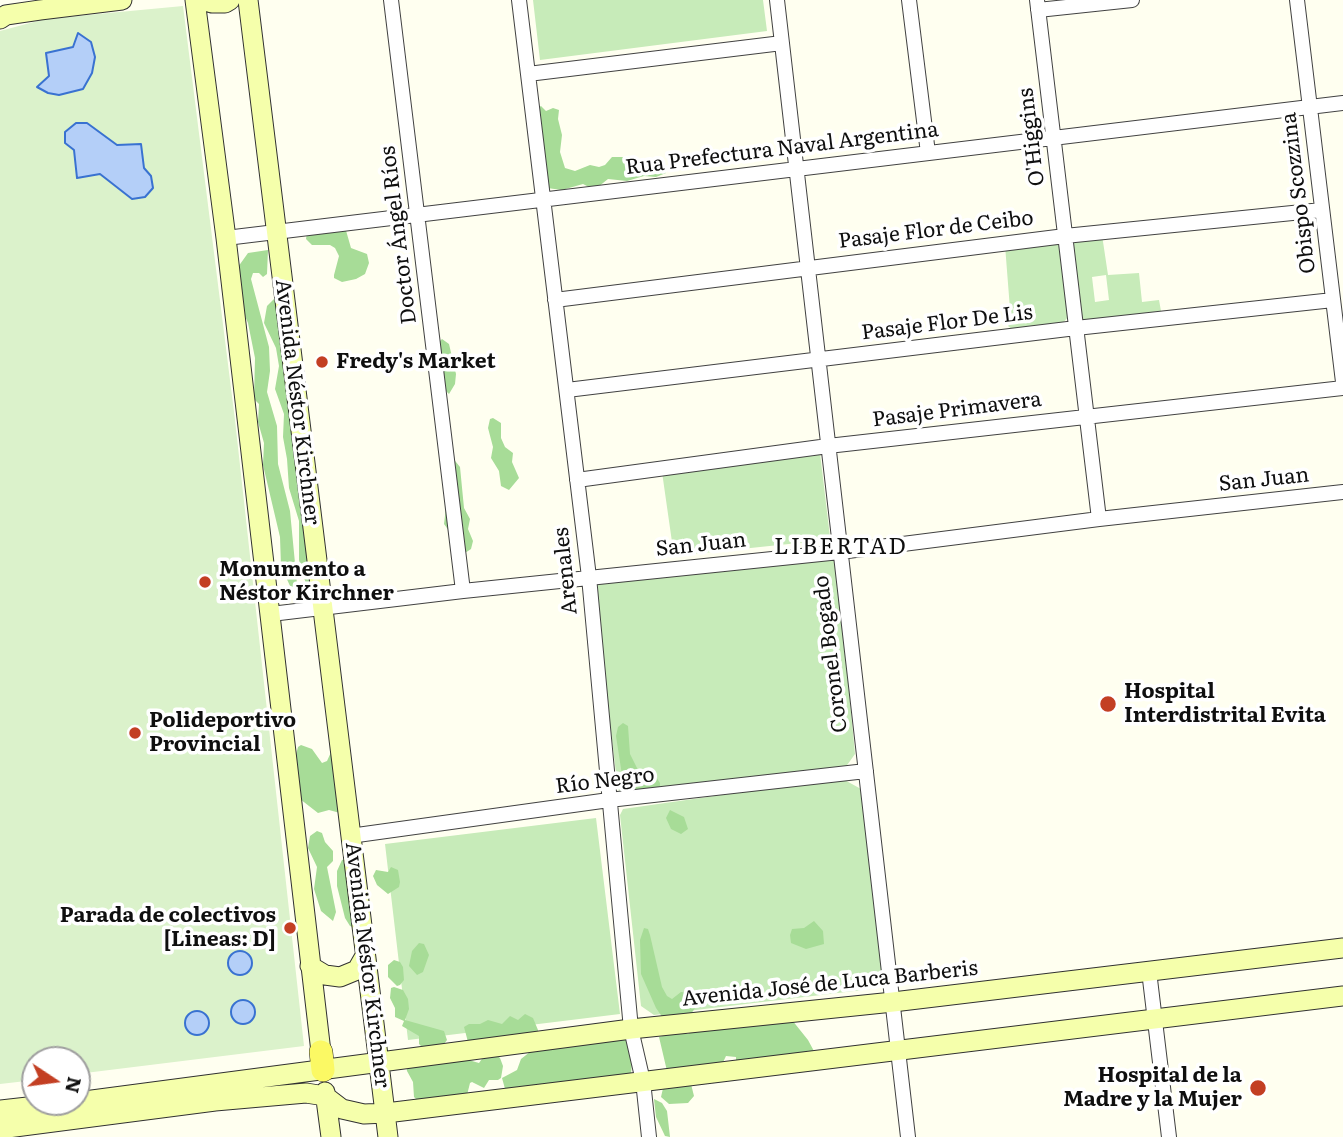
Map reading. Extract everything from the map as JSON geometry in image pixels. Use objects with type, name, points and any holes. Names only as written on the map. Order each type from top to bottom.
[{"type":"main road","points":[[0,19],[6,15],[122,0]]},
{"type":"main road","points":[[195,0],[271,614],[331,1137]]},
{"type":"main road","points":[[204,0],[212,4],[230,0]]},
{"type":"main road","name":"Avenida Néstor Kirchner","points":[[248,0],[388,1137]]},
{"type":"main road","name":"Avenida José de Luca Barberis","points":[[91,1099],[322,1061],[379,1063],[631,1029],[892,1002],[1343,948]]},
{"type":"main road","points":[[310,966],[325,975],[340,977],[357,970],[365,956]]},
{"type":"main road","points":[[0,1129],[228,1100],[306,1093],[325,1096],[342,1109],[364,1114],[386,1112],[1343,996]]},
{"type":"main road","name":"Avenida José de Luca Barberis","points":[[0,1110],[21,1108]]},
{"type":"street","name":"Doctor Ángel Ríos","points":[[391,0],[463,591]]},
{"type":"street","name":"Arenales","points":[[519,0],[589,577],[631,1029],[643,1081],[649,1137]]},
{"type":"street","name":"Coronel Bogado","points":[[776,0],[908,1137]]},
{"type":"street","points":[[909,0],[928,153]]},
{"type":"street","points":[[1037,5],[1132,0]]},
{"type":"street","name":"Obispo Scozzina","points":[[1297,0],[1343,382]]},
{"type":"street","name":"O'Higgins","points":[[1037,5],[1099,519]]},
{"type":"street","points":[[528,74],[782,43]]},
{"type":"street","name":"Rua Prefectura Naval Argentina","points":[[226,238],[1343,103]]},
{"type":"street","name":"Pasaje Flor de Ceibo","points":[[555,300],[1065,236],[1322,210]]},
{"type":"street","name":"Pasaje Flor De Lis","points":[[566,390],[1076,328],[1333,300]]},
{"type":"street","name":"Pasaje Primavera","points":[[577,480],[828,446],[1343,388]]},
{"type":"street","name":"San Juan","points":[[271,614],[589,577],[840,552],[1343,492]]},
{"type":"street","name":"Río Negro","points":[[350,836],[609,800],[866,771]]},
{"type":"street","points":[[1149,971],[1169,1137]]},
{"type":"green space","points":[[533,0],[763,0],[767,31],[540,60]]},
{"type":"green space","name":"Polideportivo Provincial","points":[[183,6],[235,420],[304,1046],[91,1072],[91,1046],[21,1046],[21,1082],[0,1084],[0,31],[45,19]]},
{"type":"green space","points":[[541,106],[546,111],[553,108],[559,110],[562,135],[560,152],[565,168],[575,171],[590,165],[599,167],[612,157],[623,157],[638,166],[652,159],[665,164],[666,173],[627,181],[608,179],[598,187],[591,188],[583,184],[562,190],[547,188],[541,135],[543,131],[540,131],[536,109]]},
{"type":"green space","points":[[345,227],[351,248],[367,254],[369,263],[365,274],[342,282],[334,278],[339,256],[335,248],[330,245],[312,245],[306,239],[307,233]]},
{"type":"green space","points":[[1102,235],[1108,275],[1139,273],[1142,302],[1159,300],[1161,311],[1082,321],[1071,239]],"holes":[[[1106,275],[1109,300],[1095,302],[1092,277]]]},
{"type":"green space","points":[[1058,238],[1069,316],[1062,324],[1013,330],[1008,326],[1011,322],[1005,245]]},
{"type":"green space","points":[[268,250],[267,274],[263,277],[259,273],[253,273],[251,279],[269,347],[267,392],[277,426],[278,464],[290,511],[297,584],[292,587],[281,566],[280,537],[263,465],[264,443],[258,422],[259,404],[254,399],[255,358],[248,323],[241,307],[238,267],[248,253]]},
{"type":"green space","points":[[275,298],[313,581],[309,585],[306,584],[299,560],[299,521],[289,488],[283,437],[284,414],[275,389],[279,366],[276,348],[264,323],[267,306]]},
{"type":"green space","points":[[442,339],[449,344],[456,374],[455,384],[449,394],[444,389],[437,344]]},
{"type":"green space","points":[[490,419],[501,423],[501,438],[505,447],[513,453],[512,462],[519,478],[509,490],[501,486],[499,471],[491,458],[493,447],[488,428]]},
{"type":"green space","points":[[820,453],[830,537],[827,540],[674,556],[662,472]]},
{"type":"green space","points":[[452,457],[460,467],[464,508],[470,519],[468,529],[473,541],[471,549],[465,553],[444,524]]},
{"type":"green space","points":[[836,554],[855,754],[845,768],[622,793],[618,789],[593,587],[596,581]]},
{"type":"green space","points":[[623,723],[628,726],[630,754],[640,774],[656,777],[660,783],[660,786],[649,792],[636,792],[628,787],[622,775],[616,736],[618,727]]},
{"type":"green space","points":[[301,745],[312,749],[322,763],[327,761],[332,750],[340,813],[329,810],[318,813],[300,799],[294,762]]},
{"type":"green space","points":[[841,778],[861,789],[885,975],[871,989],[654,1015],[641,1006],[620,815],[623,809]]},
{"type":"green space","points":[[670,810],[684,817],[688,829],[681,834],[671,829],[666,818]]},
{"type":"green space","points":[[596,818],[620,1014],[408,1040],[385,844]]},
{"type":"green space","points":[[317,831],[322,833],[325,842],[333,851],[333,861],[327,867],[336,912],[333,921],[321,911],[314,889],[317,867],[308,848],[310,836]]},
{"type":"green space","points":[[345,859],[353,927],[345,918],[337,886],[337,871]]},
{"type":"green space","points":[[391,867],[398,870],[400,882],[399,887],[388,894],[377,885],[373,876],[376,870],[388,872]]},
{"type":"green space","points":[[814,921],[823,931],[824,944],[806,949],[791,943],[792,929],[804,928]]},
{"type":"green space","points":[[644,928],[648,929],[650,935],[662,987],[672,999],[681,992],[690,993],[694,998],[695,1008],[691,1014],[665,1021],[656,1008],[641,974],[640,940]]},
{"type":"green space","points":[[419,943],[424,944],[429,955],[423,972],[417,975],[409,966],[412,951]]},
{"type":"green space","points":[[394,960],[400,962],[403,967],[404,980],[397,986],[388,977],[388,965]]},
{"type":"green space","points":[[391,988],[403,990],[408,999],[409,1009],[405,1020],[444,1031],[447,1040],[441,1048],[423,1048],[419,1044],[419,1036],[402,1026],[404,1021],[395,1017],[395,1008],[390,998]]},
{"type":"green space","points":[[525,1014],[533,1018],[538,1032],[468,1042],[464,1027],[469,1024],[480,1024],[488,1020],[502,1024],[510,1016],[518,1020]]},
{"type":"green space","points":[[777,1020],[792,1020],[815,1053],[736,1062],[736,1057],[726,1056],[718,1073],[691,1084],[694,1096],[688,1103],[669,1104],[661,1097],[667,1071],[659,1037],[674,1033],[688,1034],[693,1030],[758,1023],[768,1025]]},
{"type":"green space","points":[[606,1031],[628,1040],[633,1050],[631,1074],[507,1096],[502,1078],[517,1070],[521,1059],[535,1048]]},
{"type":"green space","points":[[495,1054],[503,1066],[501,1078],[489,1080],[484,1088],[472,1082],[467,1095],[418,1101],[414,1097],[413,1082],[406,1065],[458,1057],[479,1063],[484,1056]]},
{"type":"green space","points":[[654,1099],[662,1103],[667,1111],[670,1137],[665,1136],[656,1117]]},
{"type":"water","points":[[78,33],[91,42],[95,57],[92,73],[83,89],[59,95],[37,87],[49,76],[46,53],[73,47]]},
{"type":"water","points":[[76,123],[87,123],[117,145],[141,144],[144,168],[151,176],[153,188],[145,197],[132,199],[100,174],[77,178],[74,150],[65,143],[65,132]]},
{"type":"water","points":[[240,951],[251,958],[252,963],[245,974],[240,975],[229,968],[228,963],[235,952]]},
{"type":"water","points":[[243,1000],[254,1007],[255,1012],[248,1023],[243,1024],[232,1017],[231,1012],[238,1001]]},
{"type":"water","points":[[197,1011],[208,1018],[209,1023],[202,1034],[197,1035],[186,1028],[185,1023],[192,1012]]},
{"type":"place","name":"Fredy's Market","points":[[322,362]]},
{"type":"place","name":"Monumento a Néstor Kirchner","points":[[205,582]]},
{"type":"place","name":"Hospital Interdistrital Evita","points":[[1108,704]]},
{"type":"place","name":"Polideportivo Provincial","points":[[135,733]]},
{"type":"place","name":"Parada de colectivos [Lineas: D]","points":[[290,928]]},
{"type":"place","name":"Hospital de la Madre y la Mujer","points":[[1258,1088]]},
{"type":"district","name":"LIBERTAD","points":[[841,547]]}]
